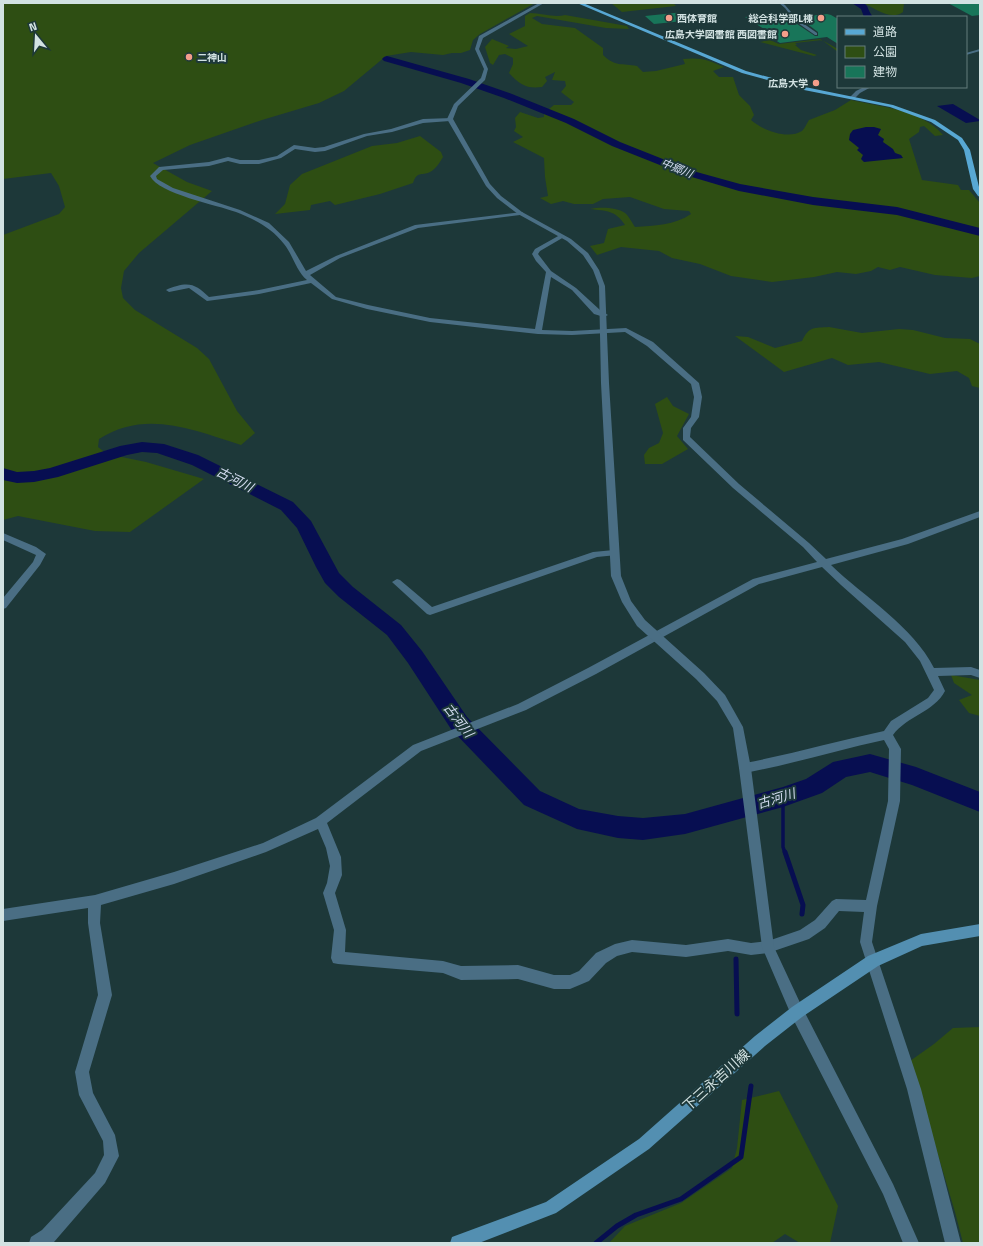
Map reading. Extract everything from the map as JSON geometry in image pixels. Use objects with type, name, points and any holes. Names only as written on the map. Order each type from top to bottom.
[{"type":"main road","points":[[579,3],[744,72],[804,88],[891,106],[933,121],[960,139],[967,150],[976,188],[980,195]]},
{"type":"main road","points":[[587,3],[631,25]]},
{"type":"main road","name":"下三永吉川線","points":[[458,1243],[551,1208],[644,1144],[760,1041],[797,1012],[873,961],[921,940],[980,930]]},
{"type":"street","points":[[450,119],[456,105],[483,79],[486,69],[477,49],[481,37],[542,3]]},
{"type":"street","points":[[780,3],[788,8],[790,14],[816,34]]},
{"type":"street","points":[[967,54],[980,50]]},
{"type":"street","points":[[852,98],[858,92],[866,88]]},
{"type":"street","points":[[450,119],[488,185],[499,197],[520,213],[562,236],[586,254],[596,270],[602,286],[604,315],[605,383],[616,576],[627,602],[641,623],[700,676],[721,698],[738,727],[746,770],[768,947],[797,1012],[888,1189],[911,1243]]},
{"type":"street","points":[[450,119],[423,121],[392,130],[366,135],[325,149],[315,150],[294,147],[279,157],[266,160],[247,163],[228,159],[209,164],[161,168],[153,176],[155,180],[171,189],[238,211],[267,224],[287,242],[305,275],[334,298],[367,308],[430,320],[538,332],[626,330],[650,344],[695,383],[698,397],[695,417],[687,428],[686,438],[736,486],[825,563],[844,583],[909,639],[924,659],[940,690],[932,702],[895,724],[887,735],[823,749],[746,770]]},
{"type":"street","points":[[305,275],[338,257],[417,226],[520,213]]},
{"type":"street","points":[[562,236],[537,250],[535,254],[538,260],[549,272],[574,289],[597,312],[604,315]]},
{"type":"street","points":[[538,332],[542,320],[545,287],[549,272]]},
{"type":"street","points":[[169,290],[192,285],[207,299],[259,292],[312,281]]},
{"type":"street","points":[[3,915],[96,901],[174,878],[266,847],[320,822],[417,748],[459,733],[522,707],[592,671],[756,581],[905,542],[980,514]]},
{"type":"street","points":[[3,536],[41,554],[37,563],[3,605]]},
{"type":"street","points":[[397,582],[430,611],[596,554],[614,553]]},
{"type":"street","points":[[930,672],[971,671],[980,674]]},
{"type":"street","points":[[887,735],[895,749],[894,801],[871,906],[866,942],[914,1089],[953,1243]]},
{"type":"street","points":[[320,822],[333,846],[336,867],[334,885],[329,893],[340,930],[338,958],[443,967],[461,973],[518,972],[554,982],[570,982],[584,976],[601,958],[615,950],[632,946],[686,950],[728,946],[751,949],[768,947],[804,935],[820,924],[836,905],[871,906]]},
{"type":"street","points":[[37,1243],[48,1236],[100,1178],[112,1156],[110,1140],[86,1095],[82,1072],[105,995],[94,923],[96,901]]},
{"type":"green space","points":[[3,3],[535,3],[480,34],[473,40],[470,50],[461,53],[443,55],[411,52],[386,56],[344,91],[319,103],[262,120],[190,145],[153,163],[187,182],[212,191],[139,253],[124,271],[121,288],[123,298],[135,310],[197,348],[209,359],[237,411],[255,433],[241,445],[187,429],[170,425],[152,424],[134,425],[117,430],[99,439],[98,447],[107,454],[146,462],[204,479],[130,532],[95,531],[18,516],[3,520],[3,235],[59,214],[65,207],[59,186],[51,173],[3,179]]},
{"type":"green space","points":[[611,3],[673,3],[676,6],[622,12]]},
{"type":"green space","points":[[863,3],[904,3],[903,12],[893,15],[883,13]]},
{"type":"green space","points":[[530,13],[557,16],[565,15],[627,26],[629,29],[606,28],[537,16],[532,18],[542,24],[575,28],[603,48],[603,55],[607,59],[619,64],[637,66],[643,72],[656,71],[685,64],[683,59],[689,58],[705,60],[724,67],[713,71],[719,77],[733,77],[739,95],[750,106],[754,115],[751,120],[775,133],[796,134],[802,131],[809,120],[835,110],[851,100],[901,111],[924,120],[943,135],[935,136],[924,126],[920,127],[919,132],[909,139],[922,180],[958,185],[961,190],[969,190],[980,203],[980,276],[972,278],[935,275],[900,267],[890,270],[878,267],[871,271],[856,274],[837,272],[814,277],[772,282],[731,276],[700,264],[672,258],[659,251],[621,247],[597,255],[590,246],[604,243],[608,229],[625,225],[618,216],[610,212],[590,209],[608,208],[622,211],[628,216],[635,227],[671,223],[691,214],[689,211],[664,209],[630,197],[603,199],[593,204],[574,204],[563,201],[551,204],[540,198],[548,196],[544,158],[513,142],[523,137],[514,131],[516,127],[515,118],[520,112],[538,118],[544,117],[544,113],[554,105],[571,105],[574,102],[561,92],[566,86],[565,81],[552,80],[555,72],[545,77],[547,81],[542,87],[528,87],[517,81],[509,73],[513,64],[513,58],[505,54],[499,55],[493,65],[490,63],[485,47],[492,39],[509,46],[506,48],[516,49],[528,46],[509,34],[525,26],[525,16]],"holes":[[[882,142],[902,158],[888,159],[876,157],[854,143]]]},
{"type":"green space","points":[[770,40],[779,44],[822,40],[795,43],[797,45],[795,45],[801,50],[817,55],[814,56],[760,42]]},
{"type":"green space","points":[[823,40],[837,48],[837,51]]},
{"type":"green space","points":[[420,136],[441,152],[443,157],[434,169],[430,172],[418,175],[413,183],[380,194],[335,205],[330,201],[311,205],[310,210],[275,214],[285,204],[290,185],[302,174],[372,146],[397,143]]},
{"type":"green space","points":[[829,327],[862,333],[899,329],[913,330],[945,338],[970,339],[980,344],[980,388],[972,386],[969,378],[957,371],[930,374],[879,362],[848,365],[832,358],[784,372],[735,336],[748,337],[775,348],[802,341],[807,333],[812,329]]},
{"type":"green space","points":[[667,397],[673,406],[689,414],[677,436],[688,449],[662,464],[645,464],[644,455],[649,448],[659,443],[663,433],[655,404]]},
{"type":"green space","points":[[951,675],[980,680],[980,716],[969,713],[959,700],[972,695],[954,683]]},
{"type":"green space","points":[[980,1027],[980,1243],[963,1243],[910,1061],[953,1028]]},
{"type":"green space","points":[[779,1091],[838,1206],[830,1243],[800,1243],[785,1234],[772,1243],[609,1243],[625,1226],[681,1203],[732,1168],[737,1148],[742,1100]]},
{"type":"shaded area","points":[[953,104],[980,121],[966,123],[937,106]]},
{"type":"shaded area","points":[[866,127],[881,129],[878,135],[884,139],[883,142],[903,158],[864,162],[861,159],[863,155],[857,150],[859,148],[849,140],[850,134],[853,130]]},
{"type":"building","points":[[948,3],[980,3],[980,15],[972,16]]},
{"type":"building","name":"西体育館","points":[[684,12],[694,20],[654,24],[645,16]]},
{"type":"building","points":[[775,13],[785,19],[791,18],[794,22],[815,36],[818,36],[818,32],[798,17],[827,14],[831,15],[837,18],[837,43],[827,37],[780,43],[772,38],[767,39],[753,30],[764,29],[745,17]]},
{"type":"waterway","points":[[856,3],[865,8],[868,16]]},
{"type":"waterway","name":"中郷川","points":[[387,59],[465,81],[508,96],[570,121],[616,144],[689,173],[739,187],[813,201],[897,211],[980,232]]},
{"type":"waterway","name":"古河川","points":[[3,474],[17,477],[34,477],[52,473],[126,450],[149,447],[164,449],[198,461],[287,506],[305,525],[325,567],[332,578],[346,592],[394,630],[415,657],[459,723],[532,798],[577,819],[618,827],[643,829],[685,824],[783,797],[814,786],[841,769],[870,763],[916,777],[980,802]]},
{"type":"waterway","points":[[783,797],[783,847],[785,853]]},
{"type":"waterway","points":[[785,852],[803,905],[802,914]]},
{"type":"waterway","points":[[736,959],[737,1014]]},
{"type":"waterway","points":[[596,1243],[617,1226],[636,1215],[681,1199],[741,1157],[751,1086]]},
{"type":"place","name":"西体育館","points":[[669,18]]},
{"type":"place","name":"総合科学部L棟","points":[[821,18]]},
{"type":"place","name":"広島大学図書館 西図書館","points":[[785,34]]},
{"type":"place","name":"二神山","points":[[189,57]]},
{"type":"place","name":"広島大学","points":[[816,83]]}]
